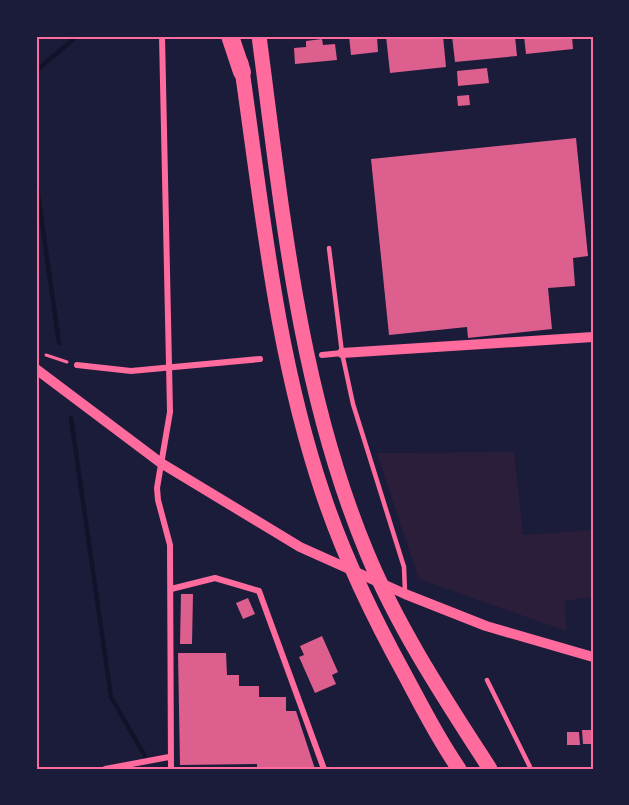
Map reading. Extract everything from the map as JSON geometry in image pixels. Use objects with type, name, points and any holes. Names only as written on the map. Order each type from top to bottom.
[{"type":"highway","points":[[230,36],[242,72]]},
{"type":"highway","points":[[237,36],[279,322],[303,427],[338,537],[374,618],[444,747],[459,769]]},
{"type":"highway","points":[[259,36],[300,326],[327,438],[360,537],[401,627],[490,769]]},
{"type":"street","points":[[162,36],[170,412],[161,463],[158,500],[170,545],[169,757],[171,769]]},
{"type":"street","points":[[322,355],[593,337]]},
{"type":"street","points":[[77,365],[131,370],[260,359]]},
{"type":"street","points":[[36,369],[161,463],[300,547],[405,594],[497,629],[593,657]]},
{"type":"street","points":[[171,589],[215,578],[259,591],[324,769]]},
{"type":"street","points":[[105,769],[169,757]]},
{"type":"lane","points":[[329,248],[342,353],[353,404],[404,567],[405,594]]},
{"type":"lane","points":[[487,680],[531,769]]},
{"type":"path","points":[[45,356],[77,365]]},
{"type":"shaded area","points":[[514,452],[523,535],[593,530],[593,597],[565,601],[566,631],[419,579],[377,453]]},
{"type":"building","points":[[349,36],[377,36],[378,52],[351,55]]},
{"type":"building","points":[[386,36],[443,36],[446,67],[390,73]]},
{"type":"building","points":[[452,36],[515,36],[517,56],[455,62]]},
{"type":"building","points":[[524,36],[572,36],[573,49],[526,54]]},
{"type":"building","points":[[322,39],[323,45],[335,44],[337,60],[295,64],[294,48],[306,47],[306,41]]},
{"type":"building","points":[[487,68],[489,83],[458,86],[457,71]]},
{"type":"building","points":[[469,95],[470,105],[458,106],[457,96]]},
{"type":"building","points":[[576,138],[588,256],[573,258],[575,286],[548,288],[552,329],[468,338],[467,327],[389,335],[371,159]]},
{"type":"building","points":[[181,594],[193,594],[192,644],[180,644]]},
{"type":"building","points":[[248,598],[255,614],[243,619],[236,603]]},
{"type":"building","points":[[322,636],[338,672],[332,675],[336,684],[315,693],[299,657],[304,655],[300,646]]},
{"type":"building","points":[[178,653],[226,653],[227,675],[239,675],[239,686],[259,686],[259,697],[286,697],[286,711],[296,711],[315,769],[257,769],[257,764],[180,765]]},
{"type":"building","points":[[582,730],[592,730],[593,744],[583,744]]},
{"type":"building","points":[[567,732],[579,732],[580,745],[567,745]]},
{"type":"waterway","points":[[36,71],[77,36]]},
{"type":"waterway","points":[[36,180],[59,343]]},
{"type":"waterway","points":[[71,418],[111,697],[145,756]]}]
